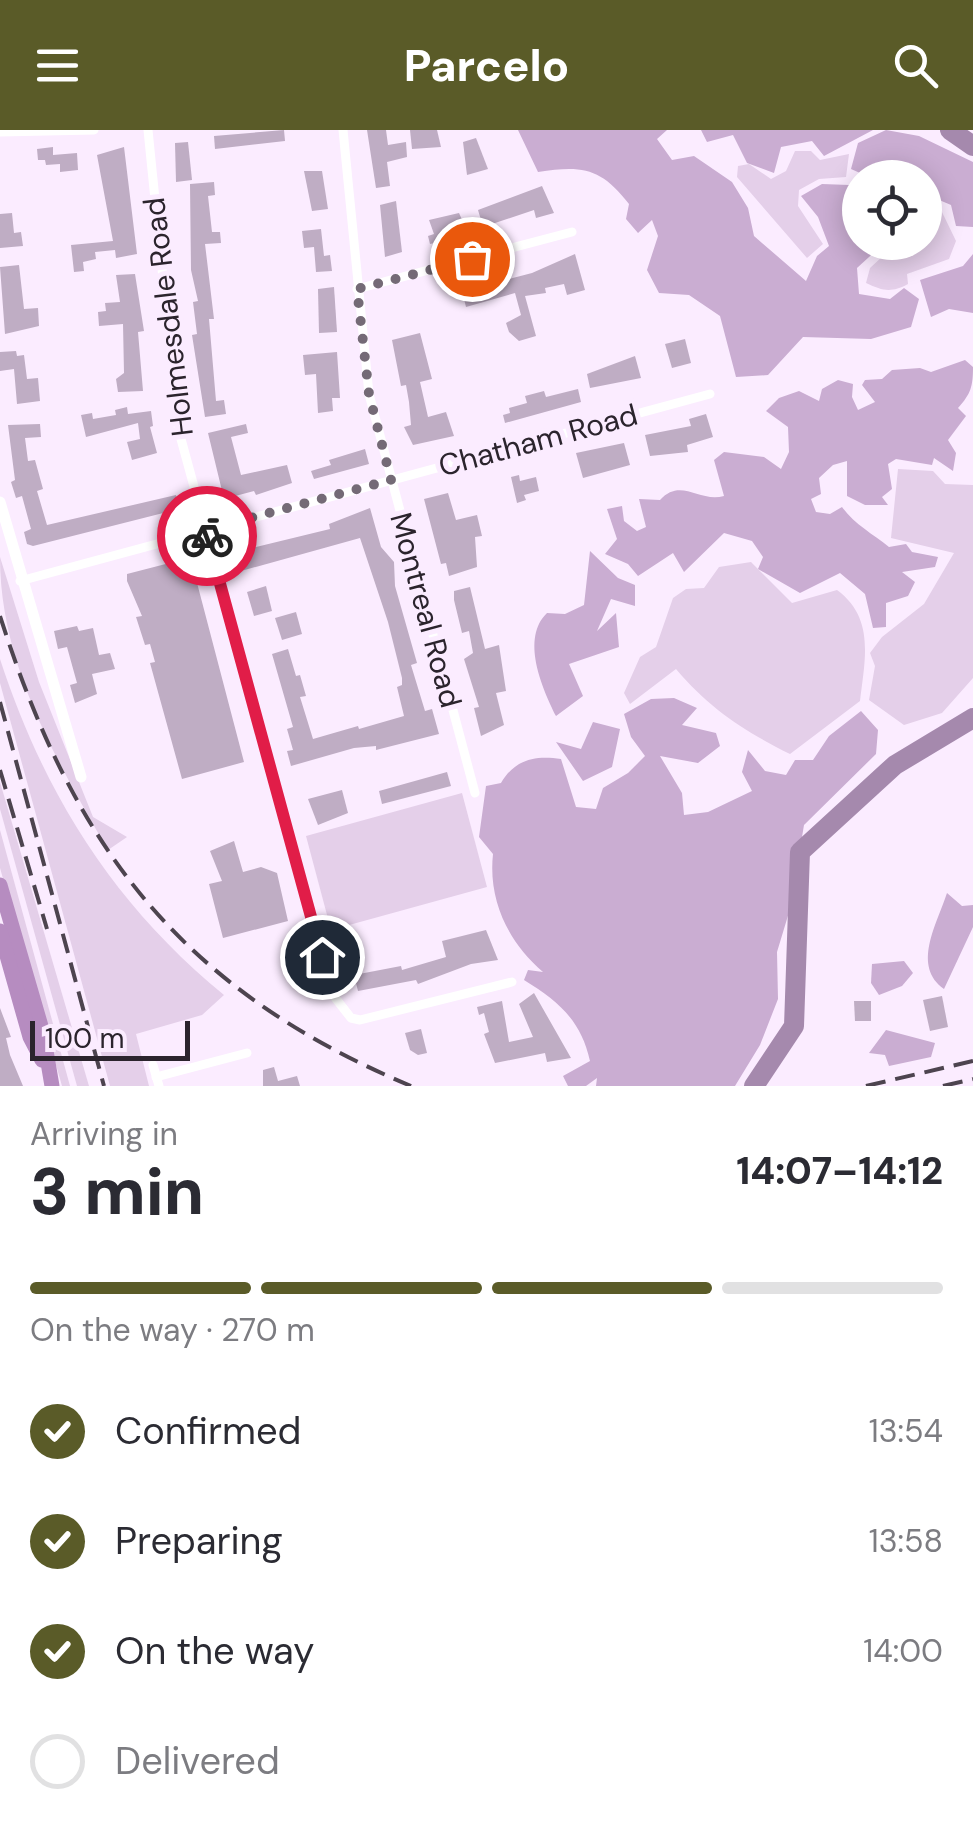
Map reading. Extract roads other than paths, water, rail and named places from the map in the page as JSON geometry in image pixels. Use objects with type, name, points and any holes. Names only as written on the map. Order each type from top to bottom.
[{"type":"highway","points":[[0,885],[6,942],[43,1033],[52,1086]]},
{"type":"street","points":[[0,132],[94,130]]},
{"type":"street","name":"Holmesdale Road","points":[[148,130],[173,404],[333,995],[351,1018],[360,1020],[512,982]]},
{"type":"street","name":"Montreal Road","points":[[343,130],[369,394],[475,793]]},
{"type":"street","points":[[357,289],[572,232]]},
{"type":"street","name":"Chatham Road","points":[[20,581],[710,394]]},
{"type":"street","points":[[0,502],[20,581],[82,777]]},
{"type":"street","points":[[153,1065],[157,1081],[248,1053]]},
{"type":"waterway","points":[[950,130],[973,146]]},
{"type":"waterway","points":[[754,1086],[794,1026],[800,852],[895,765],[973,718]]},
{"type":"railway","points":[[0,616],[63,774],[102,842],[147,902],[200,957],[261,1005],[331,1048],[411,1086]]},
{"type":"railway","points":[[0,702],[104,1086]]},
{"type":"railway","points":[[0,770],[47,929]]},
{"type":"railway","points":[[866,1086],[973,1061]]},
{"type":"railway","points":[[943,1086],[973,1079]]}]
